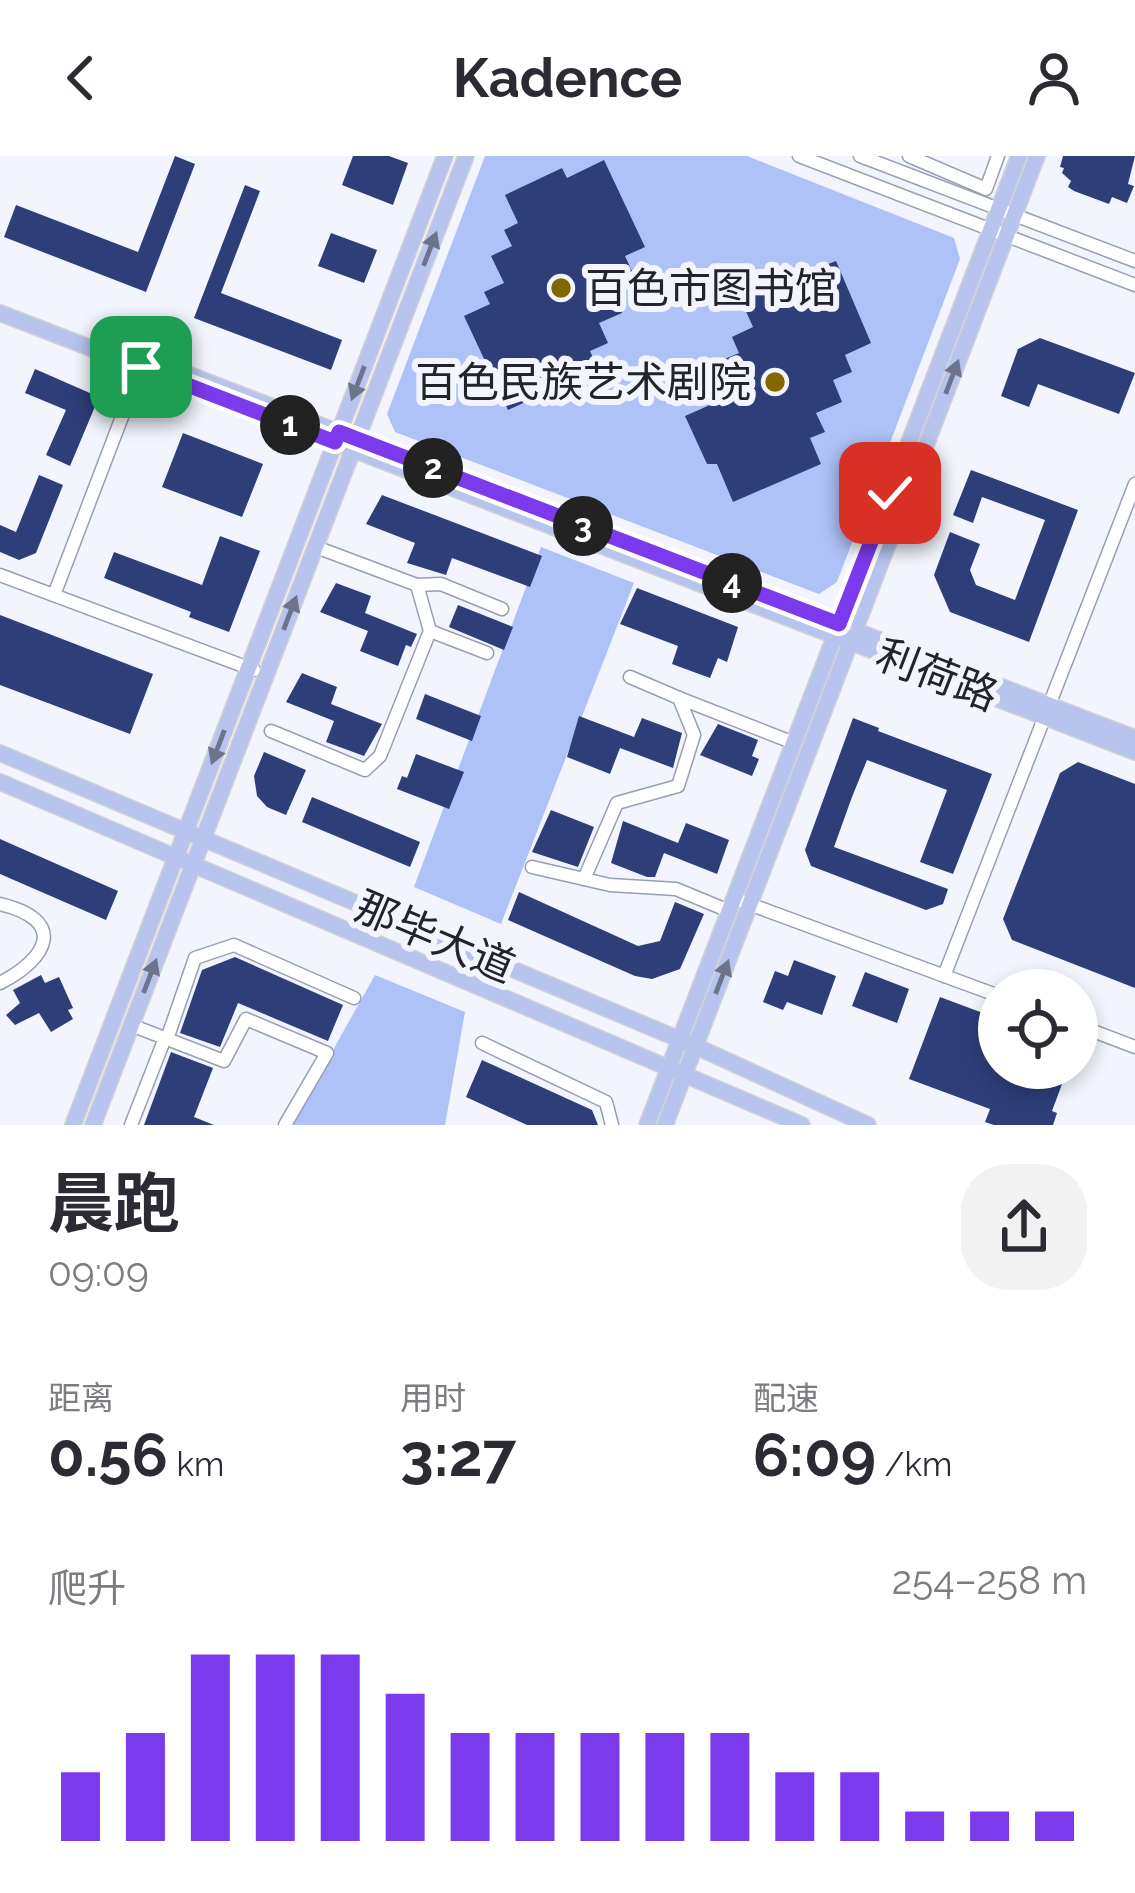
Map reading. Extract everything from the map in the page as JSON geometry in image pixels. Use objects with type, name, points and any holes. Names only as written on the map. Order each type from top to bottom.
[{"type":"main road","points":[[73,1125],[445,156]]},
{"type":"main road","points":[[93,1125],[466,156]]},
{"type":"main road","points":[[738,904],[999,232],[1019,156]]},
{"type":"main road","points":[[1006,212],[1037,156]]},
{"type":"main road","name":"利荷路","points":[[0,302],[1047,711],[1135,752]]},
{"type":"main road","name":"利荷路","points":[[0,313],[337,437]]},
{"type":"main road","points":[[665,1125],[677,1070],[794,743],[845,633]]},
{"type":"main road","name":"利荷路","points":[[1047,711],[1135,738]]},
{"type":"main road","name":"那毕大道","points":[[0,754],[687,1043],[868,1125]]},
{"type":"main road","name":"那毕大道","points":[[0,782],[802,1125]]},
{"type":"main road","points":[[647,1125],[677,1070]]},
{"type":"main road","points":[[802,1125],[814,1099]]},
{"type":"street","points":[[799,156],[1135,285]]},
{"type":"street","points":[[860,156],[1135,261]]},
{"type":"street","points":[[909,156],[986,188],[998,156]]},
{"type":"street","points":[[53,595],[141,367]]},
{"type":"street","points":[[944,976],[1135,484]]},
{"type":"street","points":[[316,547],[417,585],[441,584],[502,609]]},
{"type":"street","points":[[0,575],[267,674]]},
{"type":"street","points":[[271,731],[365,770],[380,756],[430,631],[417,585]]},
{"type":"street","points":[[430,631],[487,653]]},
{"type":"street","points":[[630,677],[794,743]]},
{"type":"street","points":[[584,879],[617,803],[678,786],[694,735],[679,698]]},
{"type":"street","points":[[532,867],[610,885],[676,889],[738,904],[978,988]]},
{"type":"street","points":[[0,904],[26,914],[40,926],[44,943],[38,959],[25,971],[0,983]]},
{"type":"street","points":[[131,1125],[195,958],[234,945],[354,998]]},
{"type":"street","points":[[131,1024],[224,1061],[246,1018],[327,1053],[285,1125]]},
{"type":"street","points":[[1098,1033],[1135,1047]]},
{"type":"street","points":[[482,1043],[605,1102],[612,1125]]},
{"type":"shaded area","points":[[485,156],[747,156],[954,238],[960,259],[837,582],[819,594],[395,432],[387,414]]},
{"type":"shaded area","points":[[541,547],[634,583],[501,924],[414,887]]},
{"type":"shaded area","points":[[375,975],[465,1012],[445,1125],[291,1125]]},
{"type":"building","points":[[175,156],[195,164],[146,292],[4,237],[16,205],[138,252]]},
{"type":"building","points":[[353,156],[389,156],[408,163],[393,205],[342,185]]},
{"type":"building","points":[[1063,156],[1135,156],[1128,184],[1134,186],[1127,203],[1112,197],[1109,204],[1068,187],[1071,181],[1060,167]]},
{"type":"building","name":"百色市图书馆","points":[[604,160],[645,247],[625,256],[638,284],[614,295],[622,313],[599,323],[608,343],[590,351],[598,369],[508,410],[464,316],[490,304],[484,292],[504,283],[491,256],[512,246],[504,230],[518,223],[505,195],[562,168],[567,178]]},
{"type":"building","points":[[245,185],[260,191],[221,293],[342,340],[331,370],[194,318]]},
{"type":"building","points":[[331,233],[377,250],[364,283],[318,266]]},
{"type":"building","name":"百色民族艺术剧院","points":[[836,261],[871,343],[845,355],[852,372],[833,380],[842,402],[816,413],[825,432],[810,438],[821,464],[733,502],[717,464],[707,464],[685,416],[719,401],[711,384],[727,377],[720,361],[739,353],[732,337],[753,327],[740,298]]},
{"type":"building","points":[[1040,338],[1135,373],[1119,414],[1038,384],[1029,407],[1001,396],[1018,349]]},
{"type":"building","points":[[35,369],[99,397],[70,466],[46,455],[66,410],[25,393]]},
{"type":"building","points":[[183,433],[263,464],[242,517],[162,487]]},
{"type":"building","points":[[971,470],[1078,510],[1029,642],[950,612],[934,575],[950,532],[980,544],[970,570],[976,585],[1015,600],[1045,520],[982,497],[973,523],[953,515]]},
{"type":"building","points":[[39,475],[63,485],[36,553],[19,560],[0,552],[0,525],[16,532]]},
{"type":"building","points":[[382,495],[542,556],[530,587],[452,558],[446,575],[407,563],[415,543],[366,524]]},
{"type":"building","points":[[220,536],[260,551],[229,632],[104,578],[114,552],[202,585]]},
{"type":"building","points":[[336,583],[371,596],[365,613],[417,634],[411,647],[406,645],[398,666],[360,651],[368,631],[320,612]]},
{"type":"building","points":[[637,588],[738,627],[727,662],[718,658],[710,678],[672,664],[678,646],[620,624]]},
{"type":"building","points":[[458,605],[513,627],[504,650],[449,627]]},
{"type":"building","points":[[0,615],[153,674],[130,734],[0,685]]},
{"type":"building","points":[[302,673],[337,687],[331,704],[382,724],[364,756],[326,742],[334,721],[286,702]]},
{"type":"building","points":[[425,694],[481,716],[472,741],[416,719]]},
{"type":"building","points":[[579,716],[634,737],[642,718],[682,733],[673,768],[620,748],[610,774],[567,757]]},
{"type":"building","points":[[853,718],[992,774],[953,874],[920,862],[947,790],[867,760],[852,797],[834,847],[948,889],[943,904],[926,910],[811,866],[805,850]]},
{"type":"building","points":[[718,724],[758,740],[752,756],[759,759],[752,776],[700,755]]},
{"type":"building","points":[[264,752],[306,770],[286,815],[267,807],[257,796],[254,776]]},
{"type":"building","points":[[416,754],[464,772],[449,809],[397,789]]},
{"type":"building","points":[[1078,762],[1135,784],[1135,988],[1098,974],[1098,969],[1086,969],[1012,940],[1003,919],[1060,773]]},
{"type":"building","points":[[312,797],[420,842],[410,867],[302,822]]},
{"type":"building","points":[[551,810],[594,827],[578,867],[532,852]]},
{"type":"building","points":[[623,821],[678,843],[686,823],[729,840],[717,874],[664,853],[655,877],[611,863]]},
{"type":"building","points":[[0,839],[118,891],[106,920],[0,874]]},
{"type":"building","points":[[519,892],[638,946],[660,941],[675,902],[704,914],[680,969],[652,979],[635,976],[508,920]]},
{"type":"building","points":[[235,957],[343,1005],[328,1041],[238,1003],[220,1047],[180,1033],[202,970]]},
{"type":"building","points":[[794,960],[836,976],[822,1015],[787,1002],[783,1010],[763,1002],[775,971],[788,976]]},
{"type":"building","points":[[865,972],[909,989],[897,1023],[852,1006]]},
{"type":"building","points":[[41,975],[45,983],[59,977],[73,1008],[68,1010],[73,1019],[51,1032],[39,1013],[15,1025],[6,1015],[20,1003],[13,990]]},
{"type":"building","points":[[940,997],[978,1011],[978,1089],[1060,1089],[1052,1111],[1057,1113],[1053,1125],[994,1125],[985,1122],[990,1109],[909,1079]]},
{"type":"building","points":[[171,1052],[213,1068],[194,1117],[214,1125],[144,1125]]},
{"type":"building","points":[[482,1060],[592,1110],[598,1125],[527,1125],[466,1097]]},
{"type":"place","name":"百色市图书馆","points":[[561,288]]},
{"type":"place","name":"百色民族艺术剧院","points":[[775,382]]},
{"type":"route","points":[[141,367],[335,442],[339,432],[839,624],[890,493]]}]
